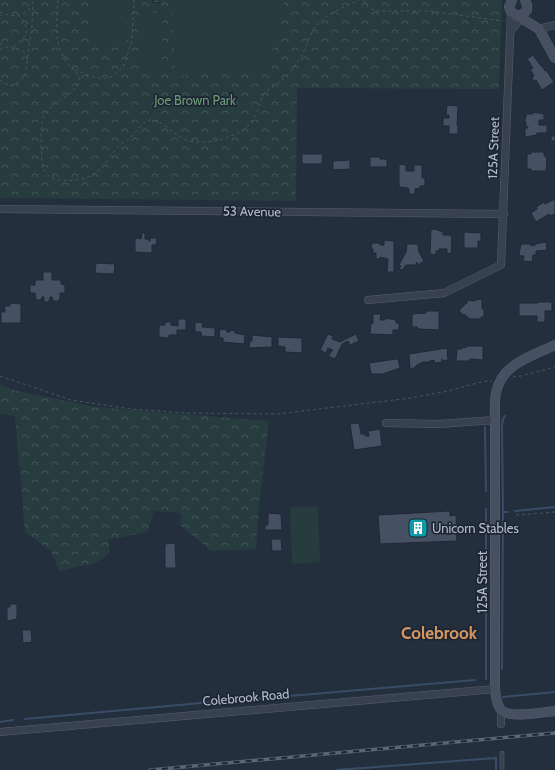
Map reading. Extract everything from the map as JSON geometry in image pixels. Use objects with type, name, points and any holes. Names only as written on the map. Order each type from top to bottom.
[{"type":"street","points":[[512,0],[509,7],[537,27],[555,58]]},
{"type":"street","points":[[510,32],[527,5],[525,0]]},
{"type":"street","name":"125A Street","points":[[368,300],[444,293],[501,265],[510,32],[520,14]]},
{"type":"street","points":[[537,27],[555,25]]},
{"type":"street","name":"53 Avenue","points":[[0,209],[504,214]]},
{"type":"street","points":[[501,379],[510,368],[517,363],[555,345]]},
{"type":"street","name":"125A Street","points":[[501,379],[496,393],[495,420],[495,689],[497,701],[504,712],[501,724]]},
{"type":"street","points":[[386,423],[439,424],[495,420]]},
{"type":"street","name":"Colebrook Road","points":[[0,732],[495,689]]},
{"type":"street","points":[[504,712],[516,715],[555,711]]},
{"type":"lane","points":[[502,753],[502,770]]},
{"type":"path","points":[[0,80],[4,84],[10,86],[21,81],[25,76],[33,0]]},
{"type":"path","points":[[58,0],[57,41],[63,56],[80,78],[79,85],[56,102],[45,114],[42,124],[44,169],[47,175],[55,180],[68,181],[82,179],[95,173],[119,147],[149,120],[154,120],[185,140],[193,142],[215,140],[229,136],[245,128],[253,120],[265,93],[280,82],[296,64],[313,30],[322,19],[359,0]]},
{"type":"path","points":[[75,70],[96,78],[109,78],[123,68],[132,40],[134,0]]},
{"type":"path","points":[[363,0],[369,8],[376,11],[429,11],[506,21]]},
{"type":"path","points":[[0,12],[18,16],[33,6]]},
{"type":"path","points":[[0,16],[4,14]]},
{"type":"path","points":[[0,43],[7,46],[14,46],[22,42],[26,36],[27,29],[24,22],[18,16]]},
{"type":"path","points":[[0,50],[7,46]]},
{"type":"path","points":[[14,46],[28,54]]},
{"type":"path","points":[[0,376],[71,400],[132,409],[196,413],[277,414],[411,398],[448,391],[485,381],[521,376],[555,367]]},
{"type":"path","points":[[516,515],[555,512]]},
{"type":"green space","name":"Joe Brown Park","points":[[0,0],[502,0],[499,89],[297,88],[296,201],[0,198]]},
{"type":"green space","points":[[91,0],[128,0],[127,48],[90,46]]},
{"type":"green space","points":[[172,0],[284,0],[281,23],[266,70],[175,76]]},
{"type":"green space","points":[[139,12],[163,13],[162,71],[139,72]]},
{"type":"green space","points":[[0,384],[13,390],[95,407],[269,421],[260,496],[256,549],[211,551],[180,525],[181,513],[154,511],[147,532],[108,540],[110,553],[95,563],[59,571],[51,551],[25,532],[15,416],[0,414]]},
{"type":"green space","points":[[318,506],[320,562],[292,564],[290,507]]},
{"type":"building","points":[[153,0],[160,0],[159,3],[153,2]]},
{"type":"building","points":[[533,55],[554,82],[542,90],[536,80],[534,81],[532,78],[534,76],[530,69],[533,68],[527,59]]},
{"type":"building","points":[[447,105],[458,106],[458,134],[449,134],[449,126],[443,126],[443,118],[449,118],[449,115],[446,115]]},
{"type":"building","points":[[533,112],[544,114],[544,120],[539,120],[539,125],[547,125],[547,133],[537,133],[537,135],[525,137],[525,128],[528,128],[526,127],[525,123],[526,114],[533,114]]},
{"type":"building","points":[[551,136],[555,136],[555,141],[551,141]]},
{"type":"building","points":[[531,152],[544,152],[544,156],[547,158],[546,171],[531,171],[531,169],[527,169],[527,154],[531,154]]},
{"type":"building","points":[[302,154],[323,154],[322,164],[302,164]]},
{"type":"building","points":[[370,157],[387,159],[387,167],[370,167]]},
{"type":"building","points":[[350,160],[350,169],[333,170],[333,161]]},
{"type":"building","points":[[399,164],[406,165],[406,171],[414,171],[414,165],[422,165],[422,178],[425,178],[425,186],[420,186],[420,188],[415,189],[415,194],[409,194],[408,188],[399,187]]},
{"type":"building","points":[[555,199],[555,214],[550,216],[549,214],[536,222],[531,213],[537,209],[536,207],[544,202],[545,204]]},
{"type":"building","points":[[431,229],[443,231],[443,235],[452,236],[451,253],[447,254],[447,249],[439,249],[439,251],[436,251],[436,255],[430,254]]},
{"type":"building","points":[[464,232],[481,233],[481,241],[478,241],[478,248],[464,248]]},
{"type":"building","points":[[142,233],[145,233],[145,239],[148,239],[149,241],[150,238],[157,238],[156,245],[152,245],[152,253],[135,252],[135,240],[137,238],[141,239]]},
{"type":"building","points":[[384,240],[394,241],[394,272],[387,272],[388,259],[380,257],[380,259],[376,259],[376,253],[373,253],[373,249],[371,249],[372,243],[380,243],[380,245],[384,245]]},
{"type":"building","points":[[546,242],[547,250],[536,251],[536,255],[533,255],[532,262],[523,261],[524,256],[519,254],[521,244],[531,244],[530,245],[534,246],[535,244]]},
{"type":"building","points":[[407,244],[418,244],[419,252],[424,261],[418,265],[417,262],[415,265],[406,265],[402,270],[399,269],[401,266],[399,265],[406,252]]},
{"type":"building","points":[[96,263],[115,264],[114,274],[95,273]]},
{"type":"building","points":[[43,272],[52,272],[52,280],[61,280],[61,284],[65,285],[65,293],[60,293],[59,301],[53,301],[52,297],[50,297],[49,302],[44,302],[44,297],[42,297],[41,300],[36,300],[35,293],[30,293],[30,285],[35,285],[35,280],[43,280]]},
{"type":"building","points":[[482,299],[484,317],[481,317],[481,319],[470,319],[459,311],[467,303],[467,300],[475,301]]},
{"type":"building","points":[[552,302],[552,311],[545,311],[545,322],[537,322],[537,316],[519,316],[519,303]]},
{"type":"building","points":[[10,303],[21,304],[21,323],[1,323],[1,312],[5,312],[4,306],[10,306]]},
{"type":"building","points":[[426,311],[439,311],[439,330],[419,329],[417,327],[412,327],[412,314],[426,313]]},
{"type":"building","points":[[373,314],[381,314],[380,320],[385,320],[385,318],[396,320],[396,323],[399,323],[399,330],[393,330],[393,335],[370,334],[371,323],[373,324]]},
{"type":"building","points":[[178,319],[186,319],[186,330],[177,330],[177,335],[169,335],[169,338],[159,337],[159,325],[165,325],[165,322],[171,322],[171,325],[178,326]]},
{"type":"building","points":[[195,322],[203,323],[202,327],[215,328],[215,337],[201,336],[201,332],[195,332]]},
{"type":"building","points":[[220,329],[227,330],[227,332],[230,332],[230,330],[235,331],[235,333],[245,335],[244,344],[223,342],[223,338],[219,338]]},
{"type":"building","points":[[328,334],[333,336],[332,339],[340,342],[356,334],[359,341],[350,345],[348,341],[342,344],[335,359],[328,356],[333,350],[328,348],[326,353],[320,350]]},
{"type":"building","points":[[252,335],[272,337],[272,347],[249,348],[250,341],[252,341]]},
{"type":"building","points":[[278,337],[302,338],[302,353],[285,352],[285,347],[278,346]]},
{"type":"building","points":[[466,346],[483,346],[483,360],[470,359],[470,361],[456,361],[457,349],[462,349],[462,347],[466,348]]},
{"type":"building","points":[[447,348],[448,360],[443,361],[442,359],[442,362],[435,363],[434,360],[430,362],[423,362],[410,369],[409,354]]},
{"type":"building","points":[[398,359],[400,368],[382,374],[371,374],[369,363]]},
{"type":"building","points":[[359,423],[361,434],[365,434],[365,436],[369,436],[368,431],[380,429],[382,446],[354,450],[350,424]]},
{"type":"building","name":"Unicorn Stables","points":[[450,511],[450,516],[456,515],[457,541],[380,544],[378,515]]},
{"type":"building","points":[[268,513],[281,514],[282,530],[265,530],[265,525],[268,525]]},
{"type":"building","points":[[271,539],[281,539],[282,551],[272,551]]},
{"type":"building","points":[[175,543],[176,568],[165,568],[165,544]]},
{"type":"building","points":[[10,604],[17,604],[17,619],[7,621],[7,607],[10,607]]},
{"type":"building","points":[[22,630],[31,630],[32,642],[23,643]]},
{"type":"waterway","points":[[502,669],[502,426],[505,416]]},
{"type":"waterway","points":[[485,427],[486,491]]},
{"type":"waterway","points":[[515,511],[555,507]]},
{"type":"waterway","points":[[486,509],[486,679]]},
{"type":"waterway","points":[[503,512],[508,512]]},
{"type":"waterway","points":[[255,699],[475,680]]},
{"type":"waterway","points":[[503,697],[555,692]]},
{"type":"waterway","points":[[25,719],[245,699]]},
{"type":"waterway","points":[[0,722],[13,720]]},
{"type":"waterway","points":[[336,770],[496,758],[496,770]]},
{"type":"railway","points":[[150,770],[555,733]]},
{"type":"place","name":"Unicorn Stables","points":[[418,528]]},
{"type":"district","name":"Colebrook","points":[[439,633]]}]
